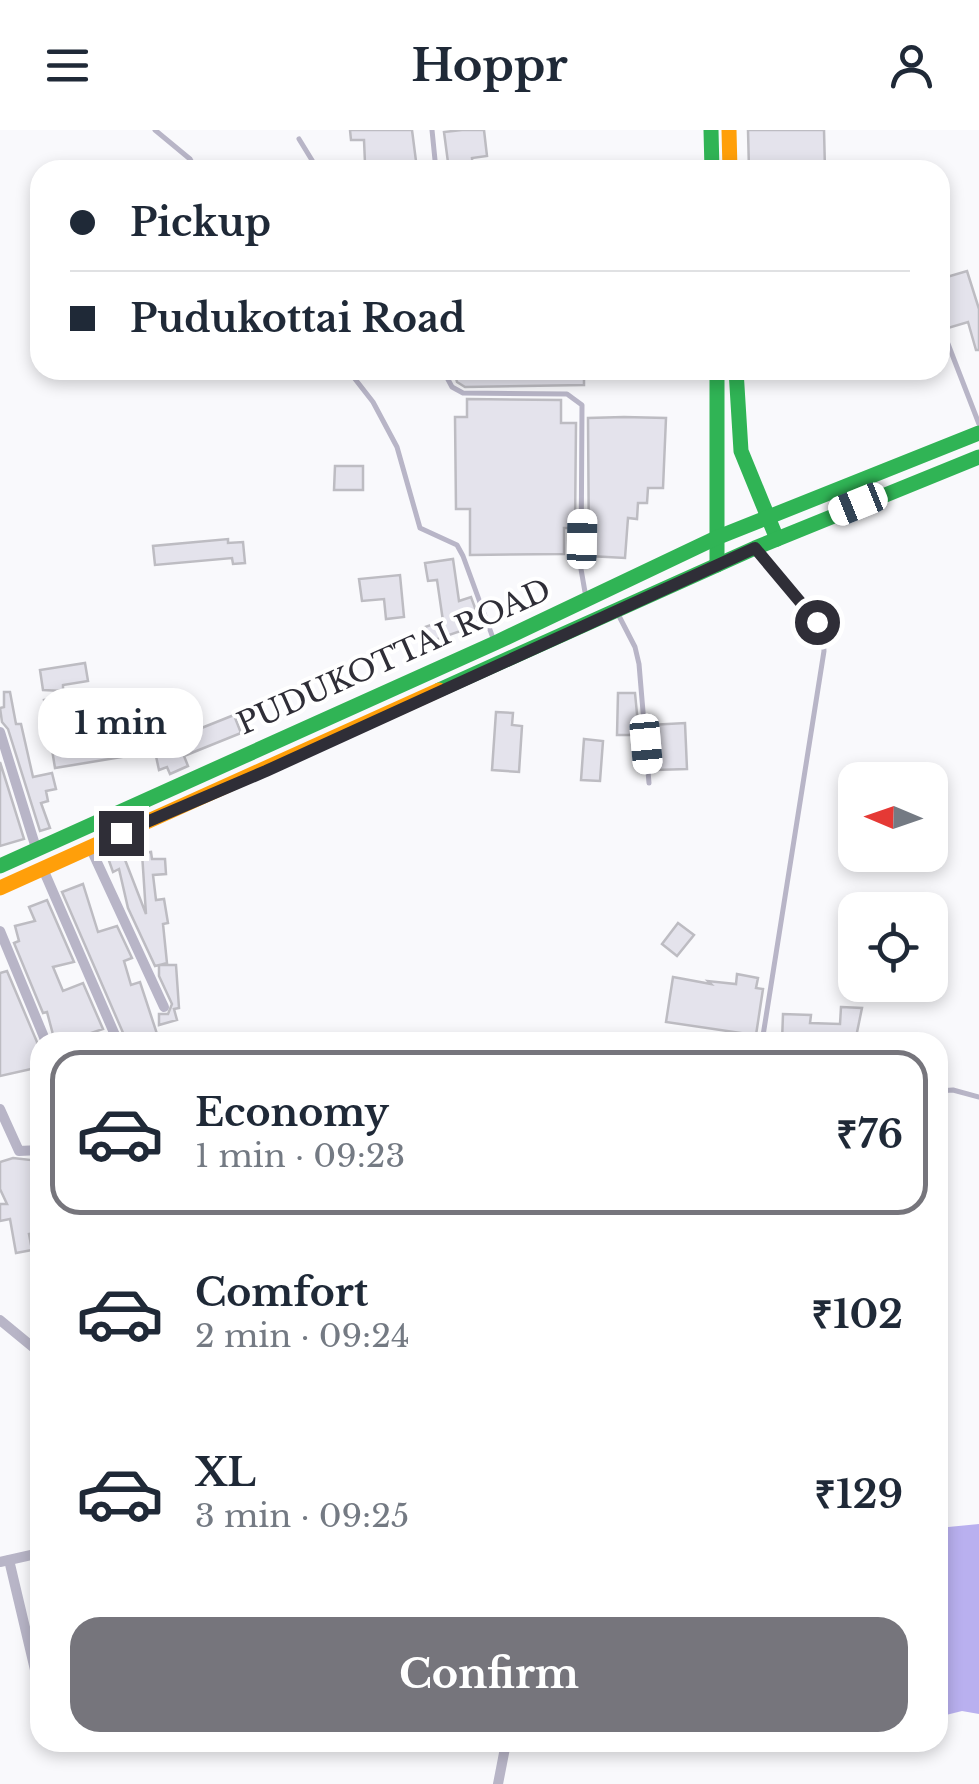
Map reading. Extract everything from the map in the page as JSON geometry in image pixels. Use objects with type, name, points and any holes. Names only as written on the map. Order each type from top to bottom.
[{"type":"main road","points":[[711,131],[712,160]]},
{"type":"main road","points":[[729,131],[730,160]]},
{"type":"main road","points":[[716,380],[717,565]]},
{"type":"main road","points":[[736,380],[740,451],[777,539]]},
{"type":"main road","name":"PUDUKOTTAI ROAD","points":[[0,866],[495,643],[716,538],[979,433]]},
{"type":"main road","name":"PUDUKOTTAI ROAD","points":[[0,888],[755,548],[979,457]]},
{"type":"main road","points":[[256,750],[266,771]]},
{"type":"street","points":[[711,131],[729,131]]},
{"type":"street","points":[[0,732],[36,848]]},
{"type":"street","points":[[90,847],[164,1008]]},
{"type":"street","points":[[43,868],[114,1032]]},
{"type":"street","points":[[0,930],[42,1032]]},
{"type":"street","points":[[0,1109],[19,1151],[30,1150]]},
{"type":"street","points":[[0,1320],[30,1345]]},
{"type":"street","points":[[30,1555],[5,1561],[30,1652]]},
{"type":"street","points":[[498,1784],[502,1752]]},
{"type":"lane","points":[[156,130],[191,160]]},
{"type":"lane","points":[[432,130],[435,160]]},
{"type":"lane","points":[[299,139],[312,160]]},
{"type":"lane","points":[[950,349],[979,424]]},
{"type":"lane","points":[[356,380],[373,402],[397,448],[420,528],[457,546],[464,556],[495,643]]},
{"type":"lane","points":[[448,380],[463,393],[567,394],[582,405],[582,570],[587,600]]},
{"type":"lane","points":[[755,548],[817,622],[824,636],[764,1032]]},
{"type":"lane","points":[[616,612],[625,624],[639,664],[649,783]]},
{"type":"lane","points":[[948,1090],[979,1096]]},
{"type":"shaded area","points":[[979,1524],[979,1714],[962,1711],[948,1714],[948,1527]]},
{"type":"building","points":[[350,130],[412,130],[416,160],[365,160],[364,140],[351,140]]},
{"type":"building","points":[[484,130],[487,156],[448,160],[444,132]]},
{"type":"building","points":[[748,130],[824,130],[825,160],[749,160]]},
{"type":"building","points":[[967,271],[979,309],[979,350],[968,322],[950,327],[950,276]]},
{"type":"building","points":[[584,380],[584,385],[465,387],[457,382]]},
{"type":"building","points":[[467,399],[561,400],[561,423],[576,423],[575,528],[564,528],[564,554],[470,555],[470,509],[456,509],[455,417],[467,417]]},
{"type":"building","points":[[588,418],[666,418],[663,488],[648,488],[647,503],[638,503],[637,519],[628,518],[625,558],[589,556]]},
{"type":"building","points":[[335,466],[363,466],[363,490],[334,490]]},
{"type":"building","points":[[228,539],[228,543],[243,542],[245,563],[233,564],[232,558],[155,565],[153,546]]},
{"type":"building","points":[[453,559],[459,601],[471,597],[481,624],[426,643],[422,628],[443,621],[437,580],[428,581],[425,563]]},
{"type":"building","points":[[400,575],[404,617],[386,619],[384,599],[362,601],[359,579]]},
{"type":"building","points":[[85,663],[88,681],[63,685],[63,691],[43,690],[40,670]]},
{"type":"building","points":[[4,692],[10,692],[16,724],[21,724],[33,777],[52,773],[56,789],[46,791],[48,801],[41,803],[50,828],[40,831],[8,729],[2,722]]},
{"type":"building","points":[[618,693],[635,693],[639,735],[617,735]]},
{"type":"building","points":[[64,696],[66,708],[78,706],[81,720],[69,722],[73,746],[149,733],[152,752],[55,768],[44,700]]},
{"type":"building","points":[[496,712],[513,713],[512,725],[522,726],[519,772],[492,770]]},
{"type":"building","points":[[234,715],[241,733],[184,756],[188,766],[170,774],[167,767],[159,770],[154,747]]},
{"type":"building","points":[[685,723],[687,769],[655,770],[650,725]]},
{"type":"building","points":[[584,739],[603,741],[600,781],[581,780]]},
{"type":"building","points":[[0,762],[24,839],[0,846]]},
{"type":"building","points":[[122,852],[146,914],[142,853],[151,852],[152,859],[165,859],[166,874],[153,875],[156,900],[164,899],[168,923],[163,924],[167,963],[160,965],[176,965],[179,1008],[174,1009],[177,1020],[159,1025],[159,1014],[168,1014],[172,1004],[159,976],[159,965],[155,966],[128,908],[119,869],[113,872],[108,858]]},
{"type":"building","points":[[83,884],[98,932],[117,926],[132,958],[124,961],[131,985],[140,982],[156,1032],[123,1032],[62,892]]},
{"type":"building","points":[[47,900],[74,962],[53,967],[63,991],[83,983],[103,1029],[52,1032],[47,1012],[43,1013],[14,943],[19,941],[15,926],[35,921],[29,907]]},
{"type":"building","points":[[678,923],[694,935],[677,956],[662,944]]},
{"type":"building","points":[[7,971],[33,1032],[30,1069],[0,1076],[0,973]]},
{"type":"building","points":[[737,974],[758,978],[756,988],[763,989],[756,1032],[666,1022],[673,977],[736,984]]},
{"type":"building","points":[[841,1007],[862,1008],[857,1032],[782,1032],[783,1014],[811,1015],[810,1023],[840,1024]]},
{"type":"building","points":[[13,1158],[30,1160],[30,1250],[16,1253],[10,1219],[0,1221],[0,1204],[7,1204],[0,1189],[0,1162]]},
{"type":"traffic: fast","points":[[711,130],[712,160]]},
{"type":"traffic: fast","points":[[717,380],[717,565]]},
{"type":"traffic: fast","points":[[737,380],[741,451],[777,539]]},
{"type":"traffic: fast","points":[[0,866],[495,643],[716,538],[979,433]]},
{"type":"traffic: fast","points":[[439,690],[755,548],[979,457]]},
{"type":"traffic: slow","points":[[729,130],[730,160]]},
{"type":"traffic: slow","points":[[0,888],[439,690]]},
{"type":"route","points":[[121,833],[755,548],[817,622]]}]
